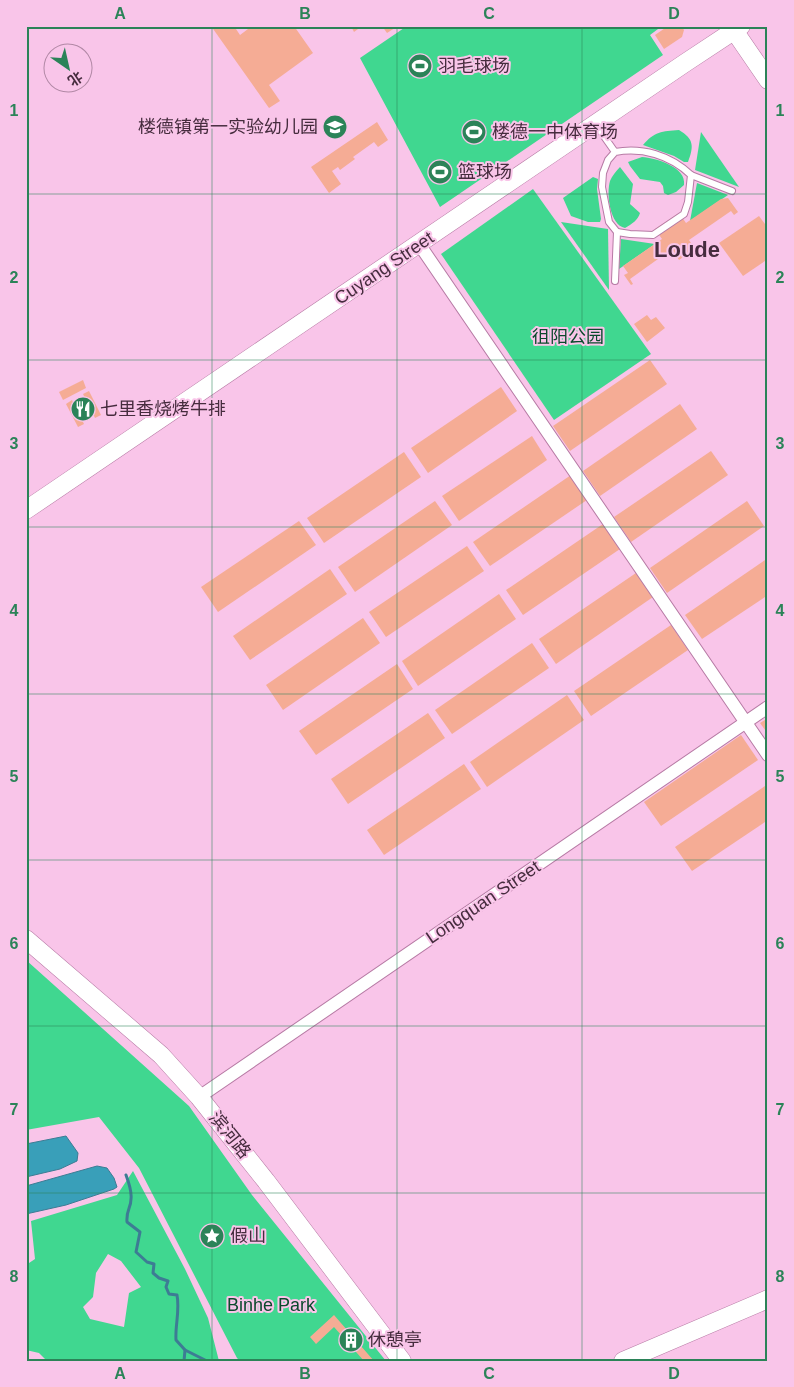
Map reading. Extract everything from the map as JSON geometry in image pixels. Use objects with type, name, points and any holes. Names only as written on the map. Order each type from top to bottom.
[{"type":"street","points":[[736,28],[768,80]]},
{"type":"street","name":"Cuyang Street","points":[[26,510],[736,28]]},
{"type":"street","points":[[419,244],[768,755]]},
{"type":"street","name":"Longquan Street","points":[[199,1097],[768,707]]},
{"type":"street","name":"滨河路","points":[[26,939],[161,1055],[199,1097],[266,1181],[402,1361]]},
{"type":"street","points":[[623,1361],[768,1299]]},
{"type":"lane","points":[[595,124],[615,152]]},
{"type":"lane","points":[[614,280],[616,232],[609,222],[602,186],[603,173],[608,160],[615,152],[643,150],[665,157],[684,168],[690,175],[732,191]]},
{"type":"lane","points":[[616,232],[653,235],[684,214],[688,202],[690,175]]},
{"type":"green space","name":"楼德一中体育场","points":[[407,26],[662,26],[650,35],[663,55],[440,207],[360,58]]},
{"type":"green space","points":[[679,130],[688,137],[691,143],[692,147],[688,162],[643,145],[651,137],[659,133]]},
{"type":"green space","points":[[701,132],[739,187],[695,170]]},
{"type":"green space","points":[[642,157],[655,159],[676,168],[684,179],[684,185],[676,192],[668,195],[664,193],[660,182],[640,179],[628,162]]},
{"type":"green space","points":[[620,167],[633,184],[630,204],[640,213],[634,222],[625,228],[616,221],[609,201],[610,181]]},
{"type":"green space","points":[[593,177],[598,179],[600,222],[588,222],[571,216],[563,198]]},
{"type":"green space","points":[[697,183],[728,195],[690,221]]},
{"type":"green space","name":"徂阳公园","points":[[533,189],[651,354],[554,420],[441,254]]},
{"type":"green space","points":[[561,222],[608,229],[609,290]]},
{"type":"green space","points":[[621,239],[655,244],[619,269]]},
{"type":"green space","name":"Binhe Park","points":[[26,960],[189,1106],[252,1195],[386,1361],[240,1361],[139,1168],[99,1117],[26,1130]]},
{"type":"green space","points":[[133,1171],[185,1269],[208,1318],[219,1361],[47,1361],[39,1353],[26,1350],[26,1265],[35,1259],[31,1221],[117,1195]],"holes":[[[108,1254],[121,1261],[141,1287],[129,1293],[124,1327],[90,1319],[83,1307],[93,1297],[96,1273]]]},
{"type":"water","points":[[66,1136],[78,1153],[77,1161],[60,1169],[26,1177],[26,1144]]},
{"type":"water","points":[[97,1166],[107,1168],[114,1178],[117,1187],[66,1205],[26,1214],[26,1186]]},
{"type":"building","points":[[211,26],[234,26],[240,35],[252,26],[294,26],[313,53],[269,85],[280,101],[269,108]]},
{"type":"building","points":[[351,26],[362,26],[354,32]]},
{"type":"building","points":[[382,26],[398,26],[387,33]]},
{"type":"building","points":[[668,26],[681,26],[684,30],[682,37],[664,49],[655,35]]},
{"type":"building","points":[[377,122],[388,140],[378,147],[374,142],[353,157],[355,159],[340,170],[338,167],[332,171],[341,184],[329,193],[311,167]]},
{"type":"building","points":[[728,198],[738,212],[734,215],[731,211],[689,240],[695,249],[679,260],[672,249],[630,279],[633,284],[631,285],[624,275],[628,273],[623,266],[662,239],[655,229],[679,213],[686,223],[721,199]]},
{"type":"building","points":[[759,216],[768,228],[768,259],[743,276],[719,243]]},
{"type":"building","points":[[647,315],[651,320],[656,317],[665,328],[647,342],[634,324]]},
{"type":"building","points":[[650,360],[667,384],[570,451],[553,426]]},
{"type":"building","points":[[83,380],[86,388],[63,400],[59,392]]},
{"type":"building","points":[[501,387],[517,411],[428,473],[411,448]]},
{"type":"building","points":[[89,391],[101,415],[95,418],[83,394]]},
{"type":"building","points":[[72,400],[84,424],[78,427],[66,404]]},
{"type":"building","points":[[680,404],[697,429],[600,496],[583,471]]},
{"type":"building","points":[[532,436],[547,460],[459,521],[442,496]]},
{"type":"building","points":[[711,451],[728,475],[631,542],[614,517]]},
{"type":"building","points":[[404,452],[421,477],[324,543],[307,518]]},
{"type":"building","points":[[571,475],[587,500],[490,566],[473,542]]},
{"type":"building","points":[[435,501],[452,525],[355,592],[338,567]]},
{"type":"building","points":[[747,501],[764,526],[667,593],[650,568]]},
{"type":"building","points":[[299,521],[316,545],[218,612],[201,587]]},
{"type":"building","points":[[603,524],[620,549],[523,615],[506,590]]},
{"type":"building","points":[[467,546],[484,571],[386,637],[369,612]]},
{"type":"building","points":[[768,558],[768,595],[702,639],[685,615]]},
{"type":"building","points":[[330,569],[347,594],[250,660],[233,636]]},
{"type":"building","points":[[636,573],[653,597],[556,664],[539,639]]},
{"type":"building","points":[[499,594],[516,619],[418,686],[402,661]]},
{"type":"building","points":[[363,618],[380,643],[283,710],[266,685]]},
{"type":"building","points":[[671,625],[688,650],[591,716],[574,691]]},
{"type":"building","points":[[532,643],[549,668],[452,734],[435,710]]},
{"type":"building","points":[[397,664],[413,689],[316,755],[299,731]]},
{"type":"building","points":[[567,695],[584,720],[487,787],[470,762]]},
{"type":"building","points":[[428,713],[445,738],[348,804],[331,779]]},
{"type":"building","points":[[768,718],[768,734],[760,723]]},
{"type":"building","points":[[741,735],[758,760],[661,826],[644,802]]},
{"type":"building","points":[[464,764],[481,789],[384,855],[367,830]]},
{"type":"building","points":[[768,784],[768,820],[692,871],[675,847]]},
{"type":"building","name":"休憩亭","points":[[334,1315],[374,1361],[364,1361],[334,1327],[316,1344],[310,1337]]},
{"type":"waterway","points":[[126,1175],[131,1196],[127,1222],[140,1232],[136,1252],[147,1262],[154,1264],[153,1273],[159,1278],[168,1281],[166,1287],[169,1294],[177,1295],[176,1340],[185,1350],[184,1361]]},
{"type":"waterway","points":[[185,1350],[207,1361]]},
{"type":"place","name":"羽毛球场","points":[[420,66]]},
{"type":"place","name":"楼德镇第一实验幼儿园","points":[[335,127]]},
{"type":"place","name":"楼德一中体育场","points":[[474,132]]},
{"type":"place","name":"篮球场","points":[[440,172]]},
{"type":"place","name":"七里香烧烤牛排","points":[[83,409]]},
{"type":"place","name":"假山","points":[[212,1236]]},
{"type":"place","name":"休憩亭","points":[[351,1340]]},
{"type":"district","name":"Loude","points":[[687,249]]}]
